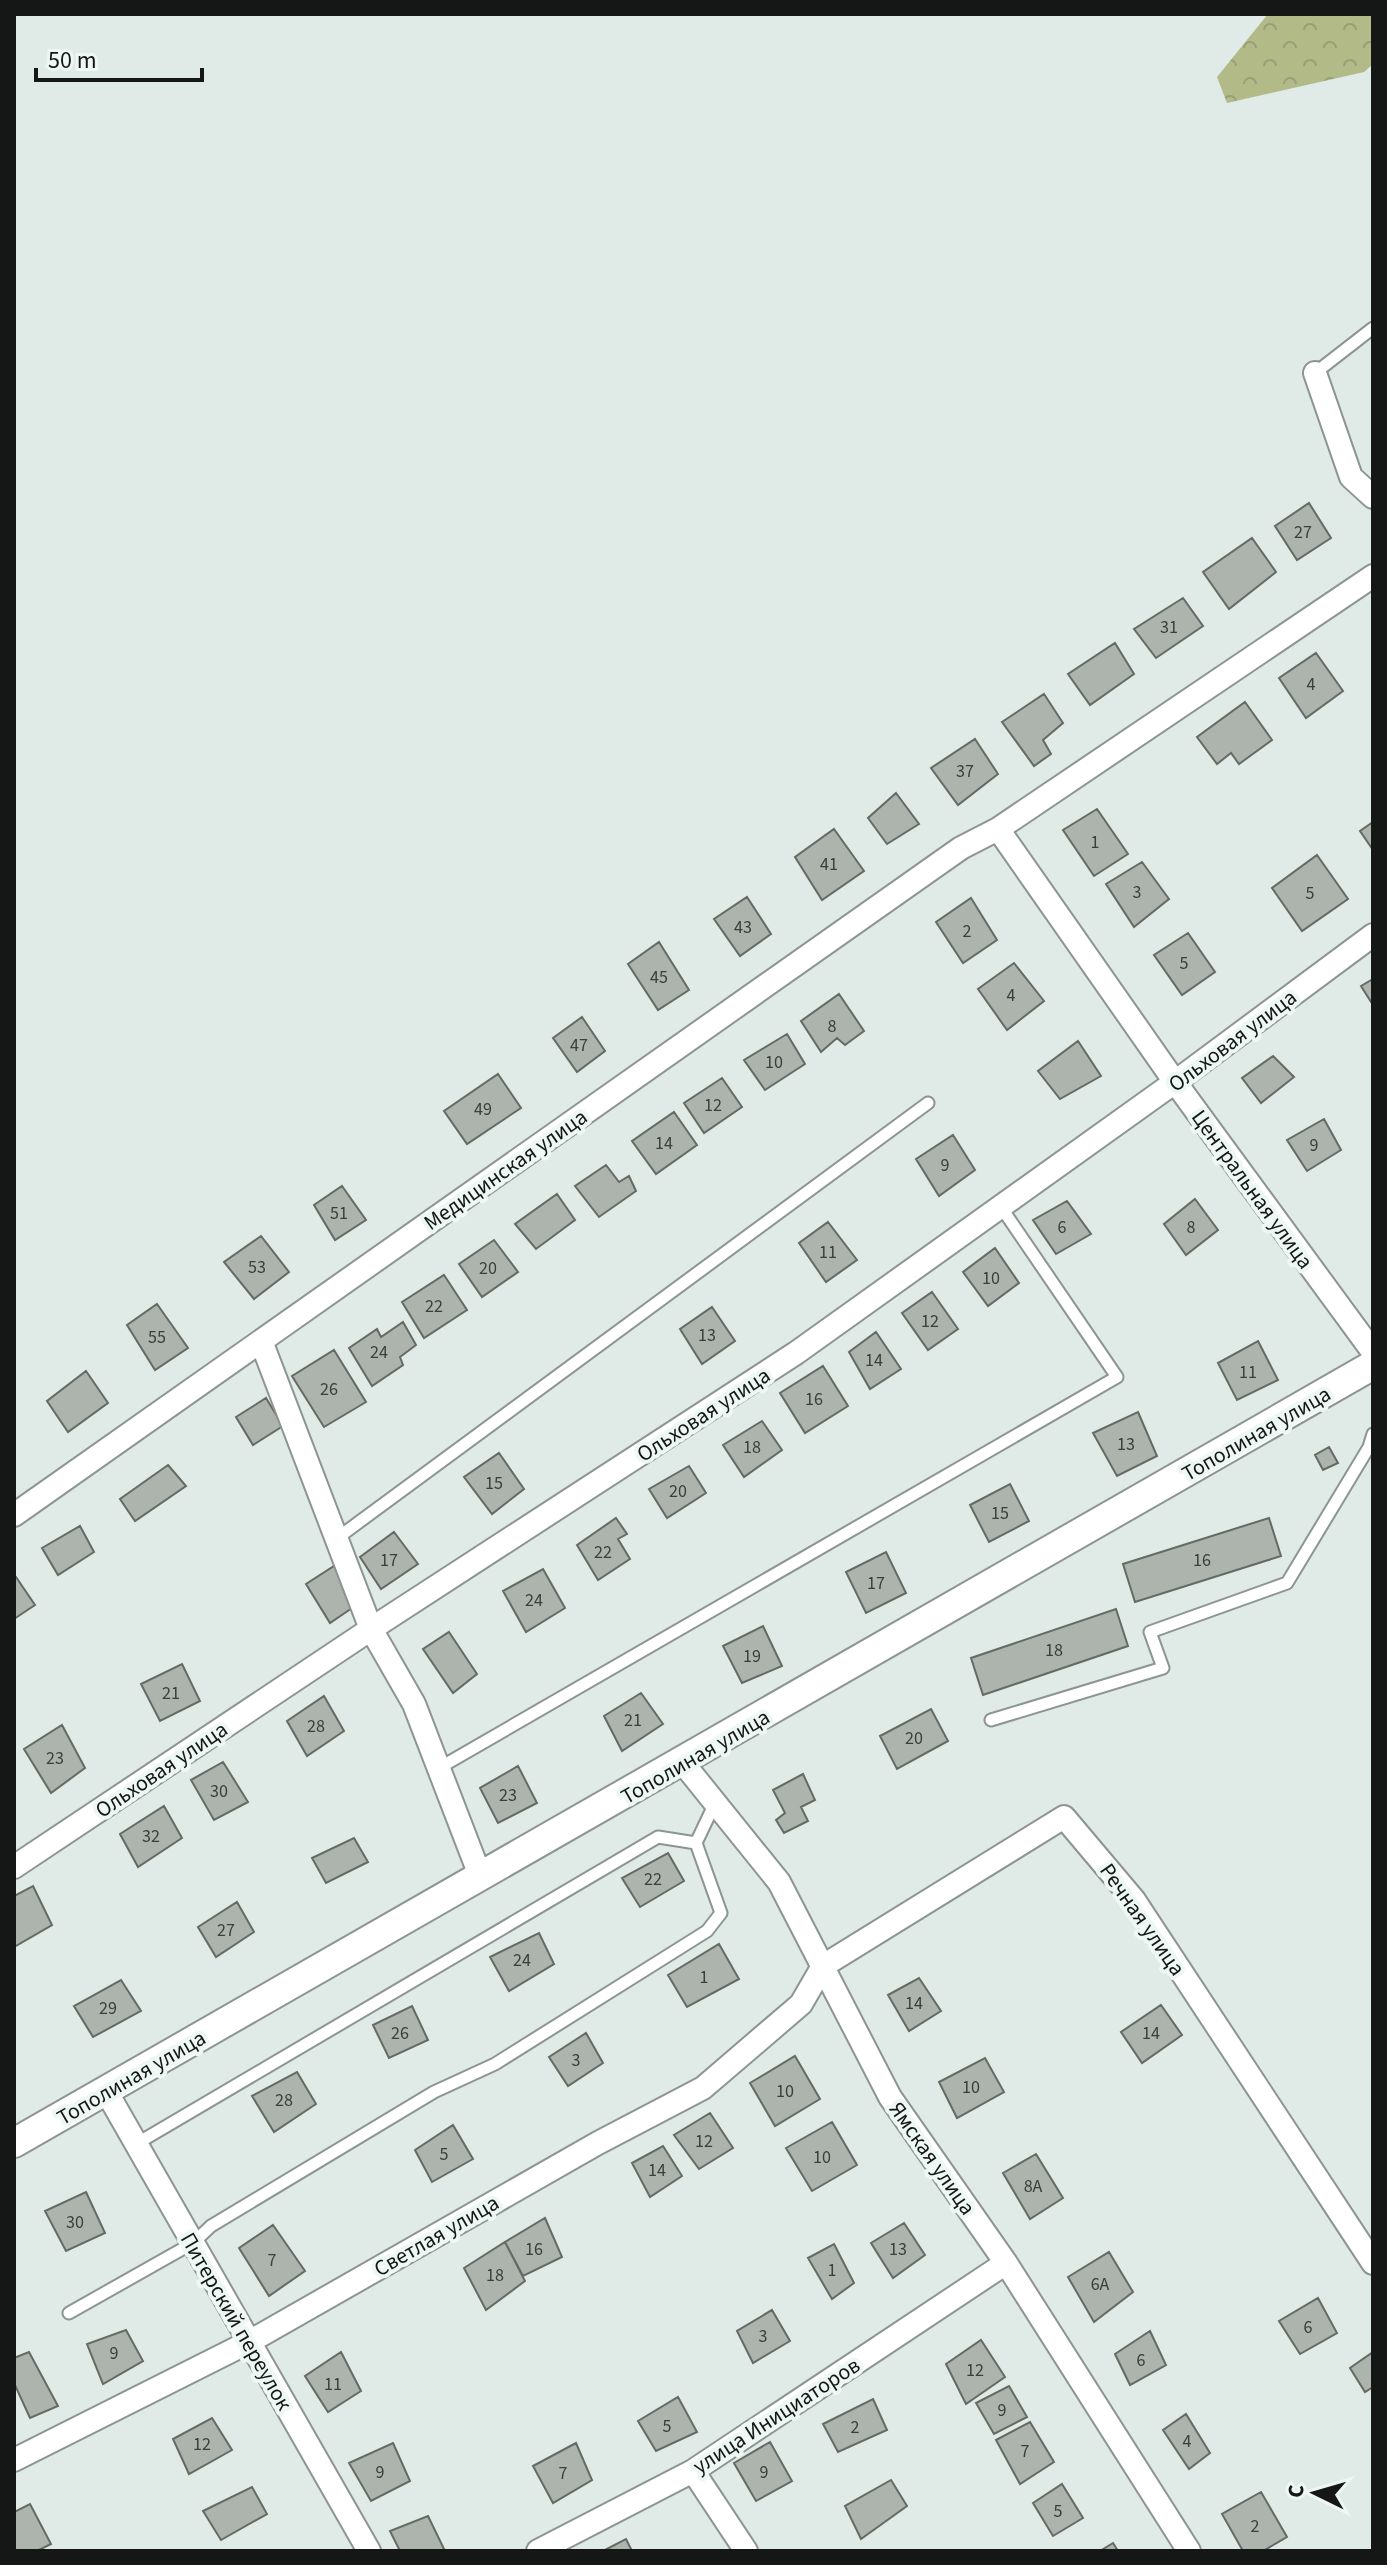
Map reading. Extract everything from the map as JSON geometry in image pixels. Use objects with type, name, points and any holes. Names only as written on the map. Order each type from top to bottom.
[{"type":"street","points":[[1315,373],[1351,477],[1373,497]]},
{"type":"street","name":"Медицинская улица","points":[[14,1515],[961,848],[998,829],[1373,576]]},
{"type":"street","name":"Центральная улица","points":[[998,829],[1175,1082],[1373,1352]]},
{"type":"street","name":"Ольховая улица","points":[[14,1867],[371,1629],[796,1353],[1175,1082],[1373,935]]},
{"type":"street","points":[[261,1341],[371,1629],[414,1704],[481,1878]]},
{"type":"street","name":"Тополиная улица","points":[[14,2143],[683,1763],[1373,1365]]},
{"type":"street","name":"Ямская улица","points":[[683,1763],[779,1882],[890,2097],[1006,2263],[1189,2551]]},
{"type":"street","name":"Речная улица","points":[[823,1966],[1064,1817],[1134,1900],[1373,2263]]},
{"type":"street","name":"Светлая улица","points":[[14,2460],[249,2342],[598,2143],[703,2088],[801,2004],[823,1966]]},
{"type":"street","name":"Питерский переулок","points":[[106,2091],[369,2551]]},
{"type":"street","name":"улица Инициаторов","points":[[538,2551],[693,2471],[1006,2263]]},
{"type":"street","points":[[693,2471],[746,2551]]},
{"type":"lane","points":[[1315,373],[1373,328]]},
{"type":"lane","points":[[336,1539],[928,1103]]},
{"type":"lane","points":[[439,1768],[1117,1377],[1001,1207]]},
{"type":"lane","points":[[991,1720],[1163,1668],[1150,1632],[1287,1583],[1369,1447],[1373,1434]]},
{"type":"lane","points":[[69,2313],[193,2243],[224,2218],[434,2092],[495,2064],[707,1931],[721,1913],[696,1843],[715,1803]]},
{"type":"lane","points":[[136,2144],[658,1837],[696,1843]]},
{"type":"green space","points":[[1268,14],[1373,14],[1373,64],[1364,72],[1227,103],[1217,77]]},
{"type":"building","points":[[1309,503],[1331,538],[1297,560],[1275,526]]},
{"type":"building","points":[[1252,538],[1276,572],[1229,609],[1203,572]]},
{"type":"building","points":[[1183,598],[1203,626],[1156,658],[1134,629]]},
{"type":"building","points":[[1115,643],[1134,674],[1090,705],[1068,674]]},
{"type":"building","points":[[1316,653],[1343,691],[1306,718],[1279,678]]},
{"type":"building","points":[[1044,694],[1063,723],[1043,740],[1051,754],[1034,766],[1002,722]]},
{"type":"building","points":[[1245,702],[1272,740],[1239,764],[1231,753],[1217,764],[1197,737]]},
{"type":"building","points":[[975,739],[998,774],[958,805],[931,768]]},
{"type":"building","points":[[896,793],[919,824],[887,844],[868,818]]},
{"type":"building","points":[[1097,809],[1128,854],[1094,876],[1063,830]]},
{"type":"building","points":[[1373,822],[1373,850],[1360,831]]},
{"type":"building","points":[[834,829],[864,871],[822,900],[795,857]]},
{"type":"building","points":[[1317,855],[1348,899],[1302,931],[1272,888]]},
{"type":"building","points":[[1142,862],[1169,899],[1134,927],[1106,884]]},
{"type":"building","points":[[747,897],[771,934],[740,956],[714,919]]},
{"type":"building","points":[[971,898],[997,940],[963,963],[936,922]]},
{"type":"building","points":[[1188,933],[1215,972],[1182,995],[1154,955]]},
{"type":"building","points":[[659,942],[689,990],[658,1010],[628,964]]},
{"type":"building","points":[[1014,963],[1044,1001],[1007,1030],[978,989]]},
{"type":"building","points":[[1373,979],[1373,1005],[1361,986]]},
{"type":"building","points":[[839,994],[864,1031],[845,1045],[837,1038],[821,1052],[801,1021]]},
{"type":"building","points":[[582,1017],[605,1051],[577,1072],[553,1038]]},
{"type":"building","points":[[787,1034],[805,1064],[765,1090],[744,1060]]},
{"type":"building","points":[[1078,1041],[1101,1076],[1060,1099],[1038,1071]]},
{"type":"building","points":[[1273,1056],[1294,1077],[1261,1103],[1242,1078]]},
{"type":"building","points":[[498,1074],[521,1108],[467,1144],[444,1111]]},
{"type":"building","points":[[722,1078],[742,1107],[704,1133],[684,1103]]},
{"type":"building","points":[[674,1112],[697,1145],[656,1174],[632,1141]]},
{"type":"building","points":[[1324,1119],[1341,1150],[1307,1171],[1287,1140]]},
{"type":"building","points":[[953,1135],[975,1170],[939,1196],[916,1159]]},
{"type":"building","points":[[606,1165],[619,1182],[629,1176],[636,1191],[599,1217],[575,1186]]},
{"type":"building","points":[[342,1186],[366,1220],[335,1240],[314,1205]]},
{"type":"building","points":[[557,1194],[575,1220],[536,1249],[515,1224]]},
{"type":"building","points":[[1195,1199],[1218,1230],[1186,1255],[1164,1224]]},
{"type":"building","points":[[1067,1201],[1091,1234],[1056,1254],[1033,1220]]},
{"type":"building","points":[[828,1222],[857,1260],[826,1282],[799,1243]]},
{"type":"building","points":[[261,1236],[289,1272],[254,1299],[224,1262]]},
{"type":"building","points":[[494,1240],[518,1272],[482,1297],[459,1264]]},
{"type":"building","points":[[995,1248],[1019,1283],[988,1306],[963,1272]]},
{"type":"building","points":[[444,1275],[467,1310],[424,1338],[402,1302]]},
{"type":"building","points":[[932,1292],[958,1329],[928,1350],[902,1313]]},
{"type":"building","points":[[157,1304],[188,1348],[155,1370],[127,1325]]},
{"type":"building","points":[[712,1307],[735,1341],[702,1364],[680,1329]]},
{"type":"building","points":[[403,1322],[416,1345],[400,1357],[403,1365],[372,1386],[349,1348],[377,1329],[381,1337]]},
{"type":"building","points":[[876,1332],[901,1369],[870,1389],[849,1352]]},
{"type":"building","points":[[1258,1341],[1278,1380],[1237,1400],[1218,1363]]},
{"type":"building","points":[[334,1350],[366,1402],[324,1427],[292,1376]]},
{"type":"building","points":[[823,1366],[848,1406],[805,1433],[780,1393]]},
{"type":"building","points":[[86,1371],[108,1403],[68,1432],[47,1401]]},
{"type":"building","points":[[266,1398],[283,1426],[253,1445],[236,1417]]},
{"type":"building","points":[[1138,1412],[1157,1456],[1117,1476],[1093,1433]]},
{"type":"building","points":[[762,1421],[782,1450],[744,1477],[723,1445]]},
{"type":"building","points":[[1329,1447],[1338,1463],[1323,1470],[1315,1455]]},
{"type":"building","points":[[499,1453],[524,1489],[492,1514],[464,1477]]},
{"type":"building","points":[[168,1465],[186,1486],[135,1521],[120,1499]]},
{"type":"building","points":[[689,1466],[706,1493],[667,1518],[649,1489]]},
{"type":"building","points":[[1010,1484],[1029,1521],[989,1542],[970,1505]]},
{"type":"building","points":[[616,1518],[627,1534],[618,1539],[630,1559],[598,1580],[577,1545]]},
{"type":"building","points":[[1269,1518],[1281,1556],[1135,1602],[1123,1564]]},
{"type":"building","points":[[80,1526],[94,1552],[58,1575],[42,1548]]},
{"type":"building","points":[[394,1532],[418,1564],[381,1589],[360,1557]]},
{"type":"building","points":[[886,1552],[906,1593],[866,1613],[846,1572]]},
{"type":"building","points":[[334,1566],[355,1606],[330,1623],[306,1584]]},
{"type":"building","points":[[543,1569],[565,1608],[526,1632],[503,1591]]},
{"type":"building","points":[[14,1578],[35,1605],[14,1619]]},
{"type":"building","points":[[1116,1609],[1128,1646],[983,1695],[971,1658]]},
{"type":"building","points":[[763,1626],[782,1666],[742,1683],[723,1646]]},
{"type":"building","points":[[449,1632],[477,1674],[453,1693],[423,1649]]},
{"type":"building","points":[[182,1664],[200,1701],[160,1721],[141,1684]]},
{"type":"building","points":[[641,1693],[663,1724],[622,1751],[604,1716]]},
{"type":"building","points":[[324,1696],[344,1731],[307,1756],[287,1721]]},
{"type":"building","points":[[931,1709],[948,1741],[897,1769],[880,1736]]},
{"type":"building","points":[[62,1725],[85,1768],[51,1793],[24,1749]]},
{"type":"building","points":[[223,1762],[248,1802],[214,1820],[191,1780]]},
{"type":"building","points":[[518,1766],[537,1803],[498,1823],[480,1788]]},
{"type":"building","points":[[803,1774],[815,1800],[801,1807],[808,1821],[784,1833],[776,1820],[785,1813],[773,1790]]},
{"type":"building","points":[[164,1806],[182,1838],[138,1867],[120,1834]]},
{"type":"building","points":[[354,1838],[368,1862],[326,1883],[312,1858]]},
{"type":"building","points":[[668,1853],[684,1881],[640,1907],[622,1878]]},
{"type":"building","points":[[33,1886],[52,1925],[14,1947],[14,1896]]},
{"type":"building","points":[[237,1902],[254,1932],[216,1957],[198,1927]]},
{"type":"building","points":[[539,1933],[554,1964],[509,1991],[490,1957]]},
{"type":"building","points":[[719,1944],[739,1979],[687,2007],[668,1975]]},
{"type":"building","points":[[919,1978],[941,2011],[909,2031],[888,1995]]},
{"type":"building","points":[[121,1980],[141,2011],[93,2037],[74,2006]]},
{"type":"building","points":[[1161,2005],[1182,2035],[1142,2063],[1121,2032]]},
{"type":"building","points":[[412,2006],[428,2040],[389,2058],[373,2025]]},
{"type":"building","points":[[586,2033],[603,2063],[568,2086],[549,2057]]},
{"type":"building","points":[[795,2056],[820,2099],[775,2126],[750,2083]]},
{"type":"building","points":[[985,2058],[1004,2092],[957,2118],[939,2082]]},
{"type":"building","points":[[297,2072],[316,2104],[274,2132],[252,2096]]},
{"type":"building","points":[[710,2113],[733,2148],[699,2169],[674,2135]]},
{"type":"building","points":[[832,2122],[857,2165],[812,2191],[786,2148]]},
{"type":"building","points":[[453,2125],[473,2159],[432,2182],[415,2150]]},
{"type":"building","points":[[663,2146],[682,2176],[650,2197],[632,2163]]},
{"type":"building","points":[[1036,2154],[1063,2198],[1030,2219],[1003,2173]]},
{"type":"building","points":[[86,2192],[105,2233],[66,2251],[45,2211]]},
{"type":"building","points":[[545,2218],[562,2257],[523,2276],[505,2242]]},
{"type":"building","points":[[904,2223],[925,2255],[893,2278],[871,2243]]},
{"type":"building","points":[[273,2225],[305,2271],[269,2296],[239,2248]]},
{"type":"building","points":[[505,2242],[525,2281],[486,2310],[464,2268]]},
{"type":"building","points":[[834,2244],[854,2283],[832,2299],[808,2258]]},
{"type":"building","points":[[1109,2252],[1133,2292],[1094,2322],[1068,2277]]},
{"type":"building","points":[[1318,2298],[1337,2333],[1300,2354],[1279,2321]]},
{"type":"building","points":[[772,2310],[790,2341],[753,2363],[737,2331]]},
{"type":"building","points":[[126,2330],[143,2361],[103,2384],[87,2344]]},
{"type":"building","points":[[1150,2331],[1166,2365],[1130,2385],[1115,2354]]},
{"type":"building","points":[[981,2340],[1005,2377],[966,2404],[946,2364]]},
{"type":"building","points":[[29,2352],[58,2406],[30,2418],[14,2383],[14,2358]]},
{"type":"building","points":[[341,2352],[361,2391],[328,2412],[305,2376]]},
{"type":"building","points":[[1373,2352],[1373,2387],[1365,2392],[1350,2368]]},
{"type":"building","points":[[1009,2386],[1027,2417],[994,2434],[976,2403]]},
{"type":"building","points":[[678,2397],[697,2432],[656,2451],[638,2421]]},
{"type":"building","points":[[873,2399],[887,2430],[838,2452],[823,2424]]},
{"type":"building","points":[[1186,2414],[1210,2453],[1189,2469],[1163,2430]]},
{"type":"building","points":[[212,2418],[232,2450],[189,2474],[173,2439]]},
{"type":"building","points":[[1030,2422],[1054,2462],[1020,2484],[996,2440]]},
{"type":"building","points":[[770,2442],[792,2481],[756,2501],[734,2463]]},
{"type":"building","points":[[393,2443],[410,2481],[371,2501],[349,2463]]},
{"type":"building","points":[[576,2443],[592,2480],[553,2503],[533,2466]]},
{"type":"building","points":[[891,2480],[907,2506],[861,2539],[845,2506]]},
{"type":"building","points":[[1062,2484],[1083,2518],[1053,2536],[1033,2503]]},
{"type":"building","points":[[252,2487],[267,2514],[221,2540],[203,2511]]},
{"type":"building","points":[[1261,2492],[1287,2537],[1263,2551],[1243,2551],[1222,2514]]},
{"type":"building","points":[[30,2504],[51,2544],[37,2551],[14,2551],[14,2512]]},
{"type":"building","points":[[428,2516],[445,2551],[400,2551],[390,2531]]},
{"type":"building","points":[[626,2539],[632,2551],[603,2551]]},
{"type":"building","points":[[1113,2543],[1118,2551],[1100,2551]]}]
